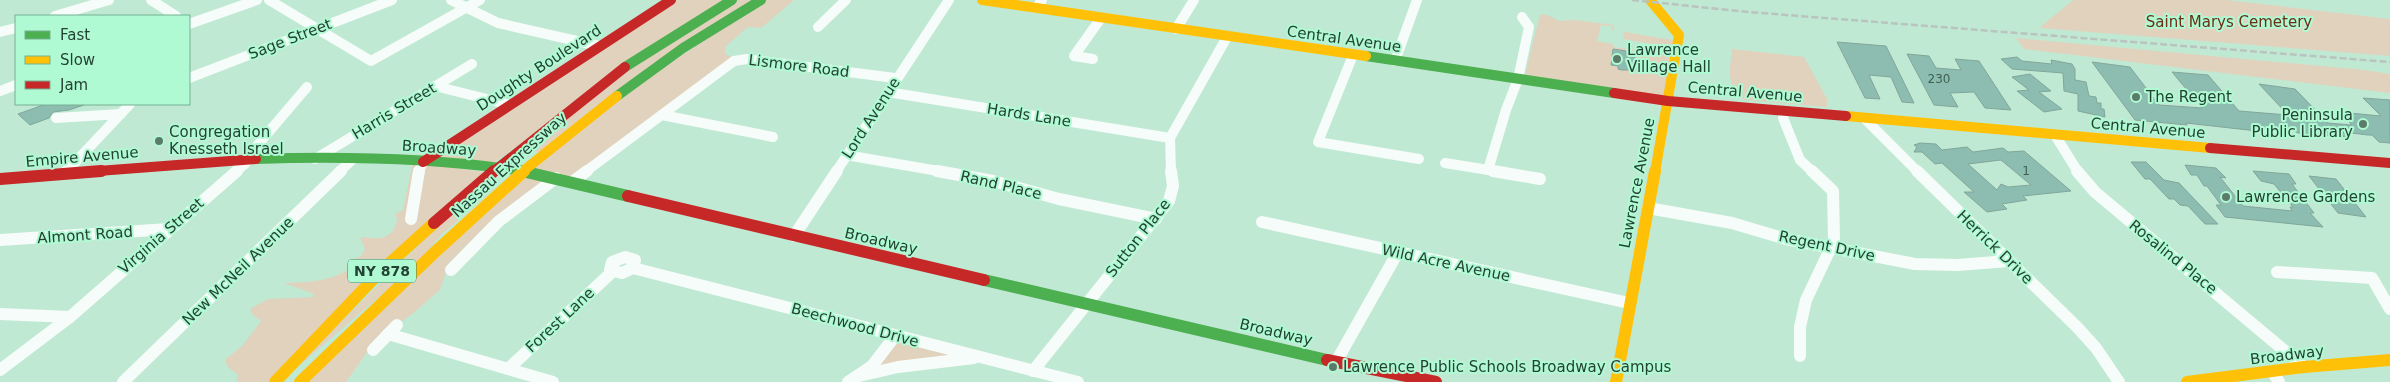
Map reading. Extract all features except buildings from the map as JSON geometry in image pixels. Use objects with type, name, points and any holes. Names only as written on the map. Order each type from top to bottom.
[{"type":"main road","name":"Doughty Boulevard","points":[[423,162],[671,0]]},
{"type":"main road","name":"Nassau Expressway","points":[[275,382],[382,271],[496,168],[556,119],[639,57],[732,0]]},
{"type":"main road","name":"Nassau Expressway","points":[[300,382],[360,322],[522,171],[579,123],[683,48],[760,0]]},
{"type":"main road","name":"Central Avenue","points":[[982,0],[1039,4],[1101,18],[1668,101],[2390,164]]},
{"type":"main road","name":"Lawrence Avenue","points":[[1616,382],[1679,35],[1650,0]]},
{"type":"main road","name":"Empire Avenue","points":[[0,178],[247,159],[316,159]]},
{"type":"main road","name":"Broadway","points":[[316,159],[423,162],[522,171],[1336,362],[1436,382]]},
{"type":"main road","name":"Broadway","points":[[2187,382],[2276,377],[2304,367],[2390,360]]},
{"type":"street","points":[[58,15],[109,0]]},
{"type":"street","points":[[151,0],[174,15]]},
{"type":"street","points":[[190,24],[257,0]]},
{"type":"street","points":[[269,0],[316,30],[371,61],[480,0]]},
{"type":"street","name":"Sage Street","points":[[190,78],[392,0]]},
{"type":"street","points":[[451,0],[498,23],[599,46]]},
{"type":"street","points":[[818,27],[846,0]]},
{"type":"street","name":"Lord Avenue","points":[[794,236],[888,92],[895,78],[949,0]]},
{"type":"street","points":[[1176,29],[1194,0]]},
{"type":"street","points":[[1395,61],[1417,0]]},
{"type":"street","points":[[1488,170],[1506,110],[1518,79],[1529,27],[1522,17]]},
{"type":"street","points":[[1092,58],[1074,56],[1101,18]]},
{"type":"street","points":[[0,32],[15,28]]},
{"type":"street","name":"Sutton Place","points":[[1033,371],[1086,303],[1165,208],[1172,194],[1168,153],[1170,138],[1227,37]]},
{"type":"street","points":[[1353,55],[1318,142],[1419,159]]},
{"type":"street","name":"Lismore Road","points":[[572,182],[734,61],[741,59],[895,78]]},
{"type":"street","name":"Harris Street","points":[[316,159],[472,64]]},
{"type":"street","points":[[0,91],[15,85]]},
{"type":"street","points":[[435,86],[510,105]]},
{"type":"street","name":"Virginia Street","points":[[0,370],[70,317],[245,164],[247,159],[307,87]]},
{"type":"street","name":"Hards Lane","points":[[888,92],[1170,138]]},
{"type":"street","points":[[65,173],[129,105]]},
{"type":"street","points":[[1784,111],[1783,118],[1800,160],[1833,191],[1834,241],[1806,300],[1800,327],[1800,356]]},
{"type":"street","points":[[56,118],[121,114]]},
{"type":"street","points":[[662,116],[773,137]]},
{"type":"street","name":"Herrick Drive","points":[[1864,118],[2083,334],[2106,362],[2119,382]]},
{"type":"street","name":"Rosalind Place","points":[[2055,135],[2078,172],[2095,192],[2304,367]]},
{"type":"street","name":"Rand Place","points":[[846,155],[993,181],[1059,199],[1156,219]]},
{"type":"street","name":"New McNeil Avenue","points":[[123,382],[353,159]]},
{"type":"street","points":[[411,219],[418,175],[423,162]]},
{"type":"street","points":[[1445,163],[1540,179]]},
{"type":"street","points":[[451,270],[499,221],[556,178]]},
{"type":"street","name":"Regent Drive","points":[[1648,208],[1732,223],[1786,238],[1915,264],[1957,265],[2009,261]]},
{"type":"street","name":"Wild Acre Avenue","points":[[1262,222],[1630,303]]},
{"type":"street","name":"Almont Road","points":[[0,240],[169,229]]},
{"type":"street","points":[[1336,362],[1398,252]]},
{"type":"street","name":"Forest Lane","points":[[508,369],[612,272],[622,273],[633,268]]},
{"type":"street","name":"Beechwood Drive","points":[[633,268],[1078,382]]},
{"type":"street","points":[[2277,272],[2372,278],[2390,309]]},
{"type":"street","points":[[0,314],[70,317]]},
{"type":"street","points":[[373,350],[393,329],[508,369],[552,382]]},
{"type":"street","points":[[854,379],[872,366],[895,336]]},
{"type":"street","points":[[854,379],[898,367],[980,357]]},
{"type":"green space","points":[[672,0],[733,0],[490,165],[429,160]]},
{"type":"green space","points":[[737,0],[758,0],[541,153],[524,149],[598,89]]},
{"type":"green space","points":[[764,0],[794,0],[761,28],[748,27],[725,47],[725,54],[733,58],[572,179],[533,170],[580,124]]},
{"type":"green space","name":"Saint Marys Cemetery","points":[[2073,0],[2227,0],[2390,19],[2390,56],[2039,28]]},
{"type":"green space","points":[[1540,14],[1550,16],[1559,21],[1575,20],[1614,25],[1613,30],[1678,41],[1676,48],[1623,39],[1624,32],[1612,30],[1612,26],[1601,25],[1597,41],[1613,44],[1613,47],[1643,51],[1646,47],[1676,52],[1666,99],[1524,79]]},
{"type":"green space","name":"Saint Marys Cemetery","points":[[2016,38],[2365,70],[2390,74],[2390,93],[2024,49]]},
{"type":"green space","points":[[1732,49],[1804,57],[1827,99],[1827,107],[1744,100],[1731,82]]},
{"type":"green space","points":[[413,162],[484,172],[272,382],[237,382],[237,374],[228,367],[225,360],[242,346],[261,321],[253,315],[250,309],[268,299],[314,297],[312,293],[284,283],[334,277],[350,269],[352,265],[348,262],[361,256],[365,249],[360,237],[380,238],[389,235],[396,223],[395,214],[403,210]]},
{"type":"green space","points":[[522,173],[552,180],[485,227],[449,263],[440,290],[411,315],[377,338],[346,382],[302,382]]},
{"type":"green space","points":[[478,187],[494,189],[440,236],[415,266],[280,382]]},
{"type":"green space","points":[[895,336],[980,357],[872,366]]},
{"type":"railway","points":[[1632,0],[1748,12],[2390,62]]},
{"type":"traffic: fast","points":[[625,67],[732,0]]},
{"type":"traffic: fast","points":[[617,96],[683,48],[761,0]]},
{"type":"traffic: fast","points":[[1366,56],[1614,93]]},
{"type":"traffic: fast","points":[[256,159],[322,157],[422,160],[455,163],[534,173],[628,196]]},
{"type":"traffic: fast","points":[[984,280],[1327,360]]},
{"type":"traffic: slow","points":[[982,0],[1366,56]]},
{"type":"traffic: slow","points":[[1616,382],[1679,42],[1679,35],[1650,0]]},
{"type":"traffic: slow","points":[[300,382],[454,234],[554,145],[617,96]]},
{"type":"traffic: slow","points":[[1846,116],[2210,148]]},
{"type":"traffic: slow","points":[[275,382],[381,271],[434,223]]},
{"type":"traffic: slow","points":[[2187,382],[2304,367],[2390,360]]},
{"type":"traffic: jam","points":[[423,162],[671,0]]},
{"type":"traffic: jam","points":[[434,223],[528,143],[625,67]]},
{"type":"traffic: jam","points":[[1614,93],[1668,101],[1846,116]]},
{"type":"traffic: jam","points":[[2210,148],[2390,163]]},
{"type":"traffic: jam","points":[[0,179],[256,159]]},
{"type":"traffic: jam","points":[[628,196],[984,280]]},
{"type":"traffic: jam","points":[[1327,360],[1436,382]]},
{"type":"place","name":"Lawrence Village Hall","points":[[1617,59]]},
{"type":"place","name":"The Regent","points":[[2136,97]]},
{"type":"place","name":"Peninsula Public Library","points":[[2363,124]]},
{"type":"place","name":"Congregation Knesseth Israel","points":[[159,141]]},
{"type":"place","name":"Lawrence Gardens","points":[[2226,197]]},
{"type":"place","name":"Lawrence Public Schools Broadway Campus","points":[[1333,367]]}]
